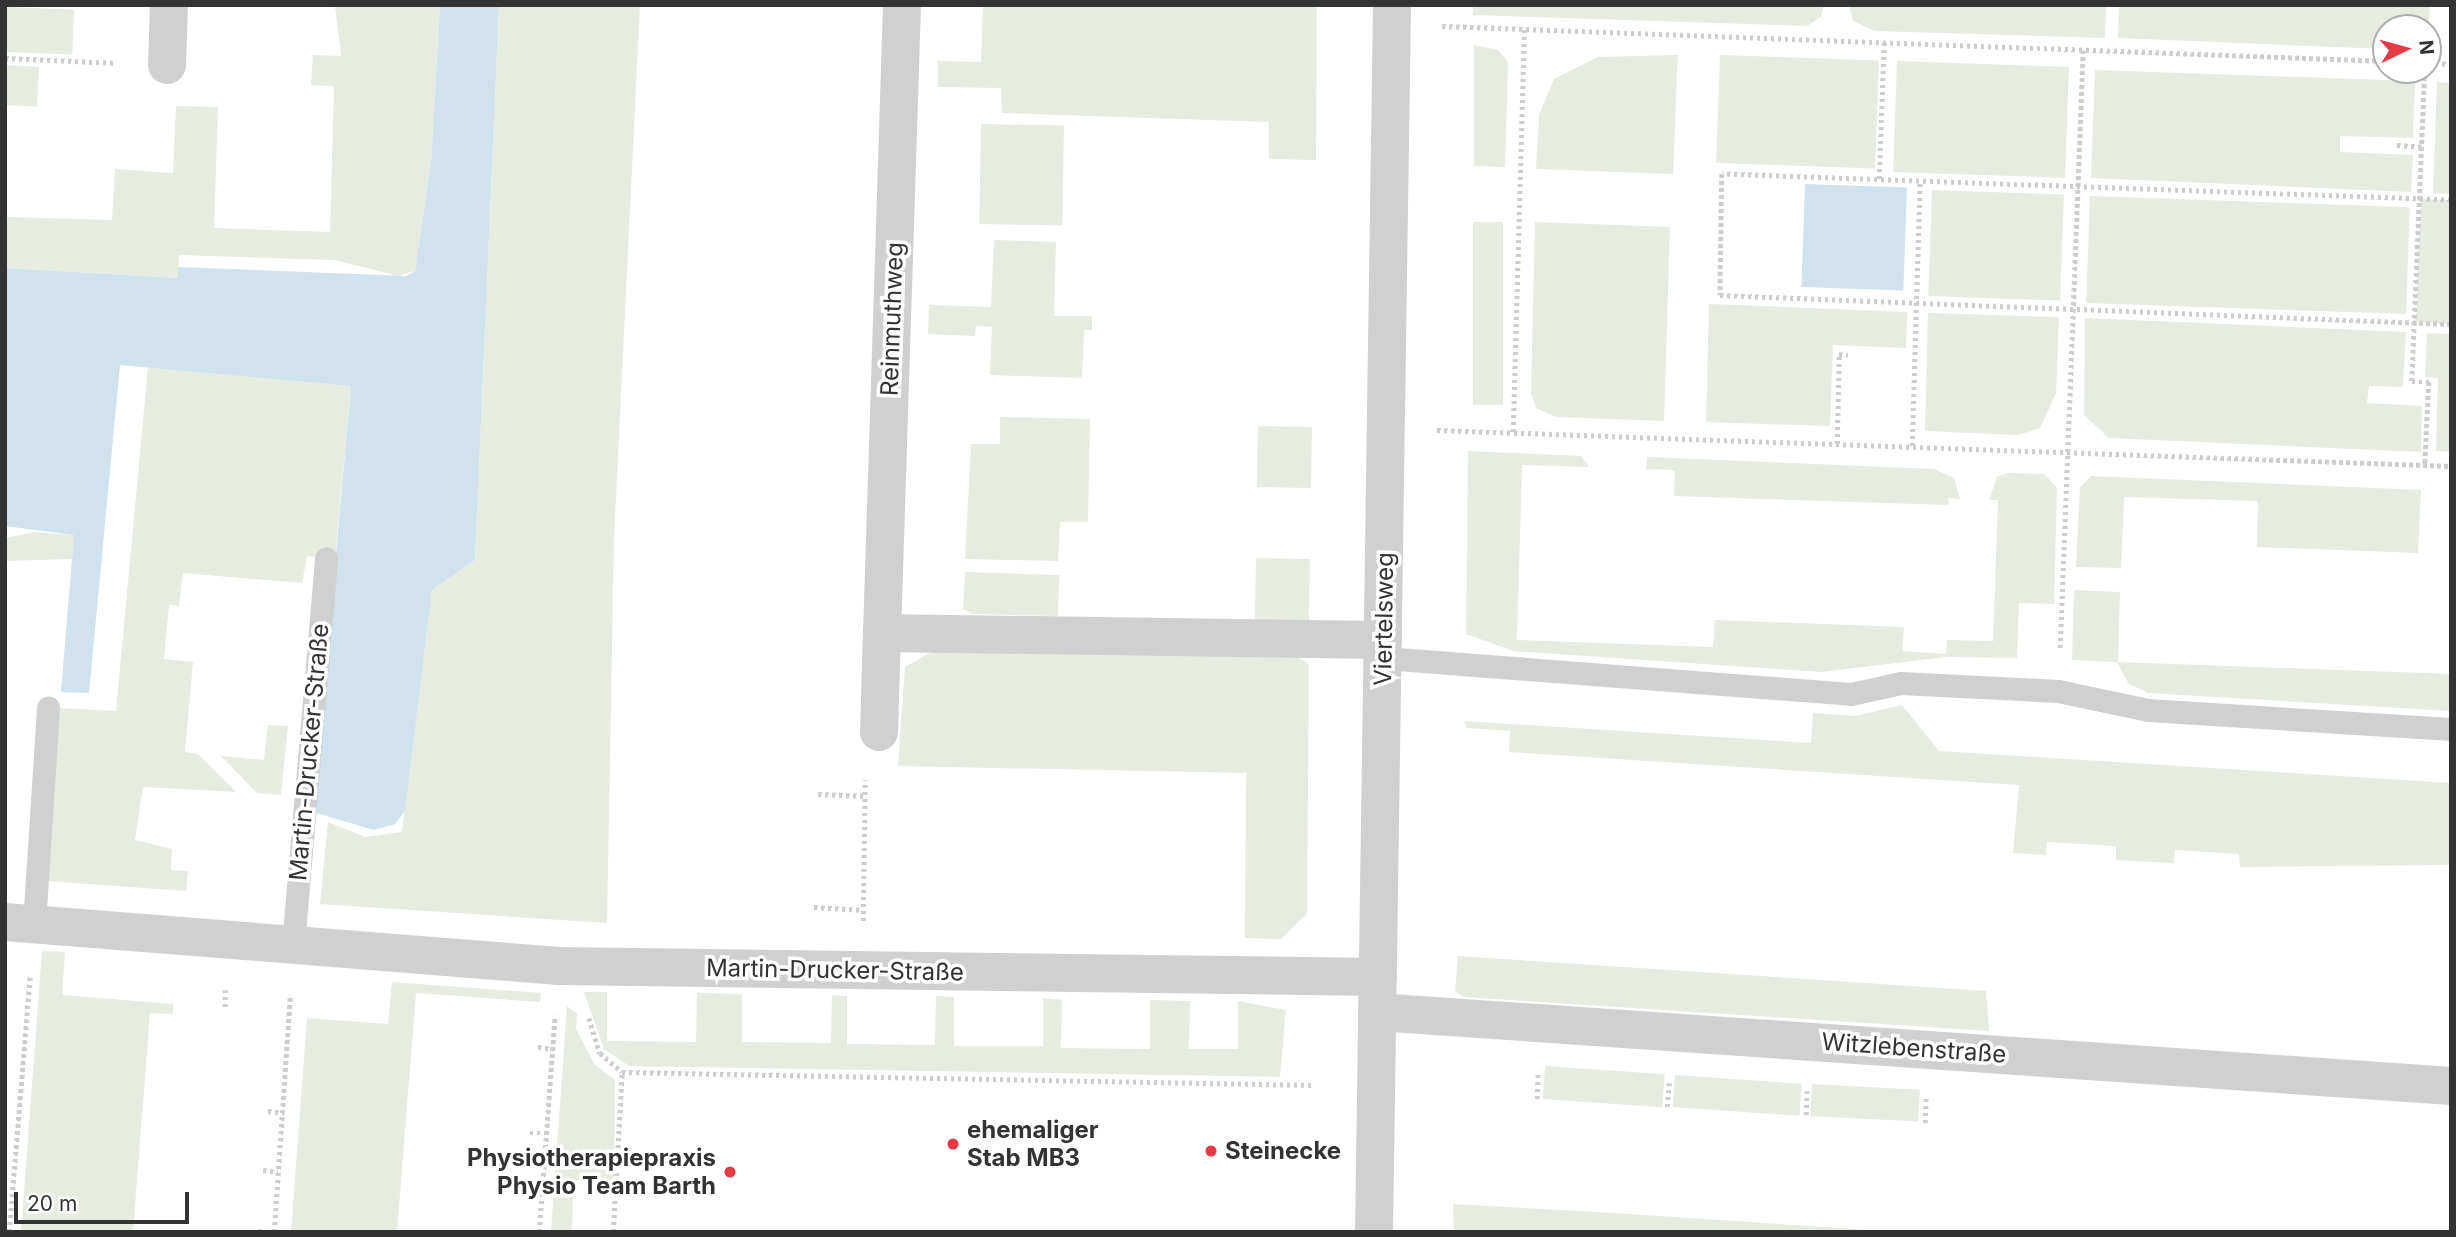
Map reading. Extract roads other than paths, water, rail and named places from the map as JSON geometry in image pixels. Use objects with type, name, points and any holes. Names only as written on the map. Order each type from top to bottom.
[{"type":"street","points":[[167,65],[169,5]]},
{"type":"street","name":"Reinmuthweg","points":[[879,732],[902,5]]},
{"type":"street","name":"Viertelsweg","points":[[1374,1232],[1392,15]]},
{"type":"street","points":[[882,633],[1384,649]]},
{"type":"street","name":"Martin-Drucker-Straße","points":[[20,923],[559,966],[863,971],[1377,994]]},
{"type":"street","name":"Witzlebenstraße","points":[[1377,994],[2451,1086]]},
{"type":"lane","name":"Martin-Drucker-Straße","points":[[293,945],[326,558]]},
{"type":"lane","points":[[1384,649],[1851,694],[1901,683],[2058,691],[2148,710],[2451,729]]},
{"type":"lane","points":[[20,923],[48,707]]},
{"type":"water","points":[[440,5],[499,5],[475,560],[432,590],[405,811],[395,824],[374,830],[313,812],[351,386],[120,365],[89,693],[61,692],[74,535],[5,526],[5,268],[178,278],[178,267],[406,276],[415,271],[431,162]]},
{"type":"water","points":[[1805,184],[1907,188],[1903,290],[1801,287]]},
{"type":"place","name":"ehemaliger Stab MB3","points":[[953,1144]]},
{"type":"place","name":"Steinecke","points":[[1211,1151]]},
{"type":"place","name":"Physiotherapiepraxis Physio Team Barth","points":[[730,1172]]}]
